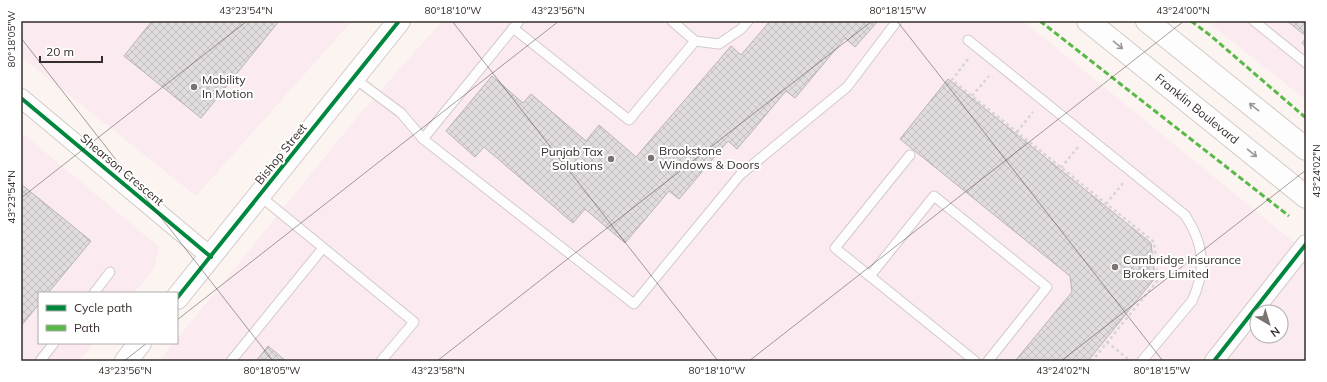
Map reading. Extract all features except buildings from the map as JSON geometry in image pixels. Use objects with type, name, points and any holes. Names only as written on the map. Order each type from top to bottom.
[{"type":"main road","name":"Bishop Street","points":[[178,297],[399,21]]},
{"type":"main road","name":"Franklin Boulevard","points":[[1088,21],[1306,197]]},
{"type":"main road","points":[[1147,21],[1306,149]]},
{"type":"main road","points":[[126,361],[139,344]]},
{"type":"street","name":"Shearson Crescent","points":[[21,98],[211,257]]},
{"type":"street","points":[[1214,361],[1306,244]]},
{"type":"lane","points":[[673,21],[695,41],[719,44],[741,29],[748,21]]},
{"type":"lane","points":[[354,78],[401,113],[423,139],[634,304],[740,175],[847,87],[897,21]]},
{"type":"lane","points":[[1254,21],[1306,63]]},
{"type":"lane","points":[[423,139],[516,24],[630,120],[695,41]]},
{"type":"lane","points":[[968,40],[1185,215],[1193,227],[1199,241],[1202,255],[1202,267],[1197,290],[1192,301],[1142,361]]},
{"type":"lane","points":[[910,155],[835,248],[975,361]]},
{"type":"lane","points":[[260,196],[414,322],[381,361]]},
{"type":"lane","points":[[870,276],[934,196],[1047,287],[988,361]]},
{"type":"lane","points":[[231,361],[323,248]]},
{"type":"lane","points":[[95,292],[110,272]]},
{"type":"lane","points":[[40,361],[53,344]]},
{"type":"path","points":[[970,56],[952,80],[1154,242],[1158,280],[1092,361]]},
{"type":"path","points":[[972,96],[991,73]]},
{"type":"path","points":[[1017,132],[1025,122]]},
{"type":"path","points":[[1061,168],[1079,145]]},
{"type":"path","points":[[1106,204],[1124,181]]},
{"type":"path","points":[[1156,262],[1173,260],[1190,264]]},
{"type":"path","points":[[1107,342],[1130,361]]},
{"type":"shaded area","points":[[21,21],[352,21],[196,196],[21,57]]},
{"type":"shaded area","points":[[442,21],[1023,21],[1306,252],[1306,361],[159,361],[172,344],[178,344],[178,338],[358,116]]},
{"type":"shaded area","points":[[1206,21],[1306,21],[1306,100]]},
{"type":"shaded area","points":[[21,132],[159,247],[154,268],[135,292],[38,292],[38,344],[93,344],[79,361],[21,361]]},
{"type":"marked path","points":[[1040,21],[1289,216]]},
{"type":"marked path","points":[[1191,21],[1211,36],[1306,118]]},
{"type":"cycle path","points":[[178,297],[399,21]]},
{"type":"cycle path","points":[[21,98],[211,257]]},
{"type":"cycle path","points":[[1214,361],[1306,244]]},
{"type":"place","name":"Mobility In Motion","points":[[194,87]]},
{"type":"place","name":"Brookstone Windows & Doors","points":[[651,158]]},
{"type":"place","name":"Punjab Tax Solutions","points":[[611,159]]},
{"type":"place","name":"Cambridge Insurance Brokers Limited","points":[[1115,267]]}]
